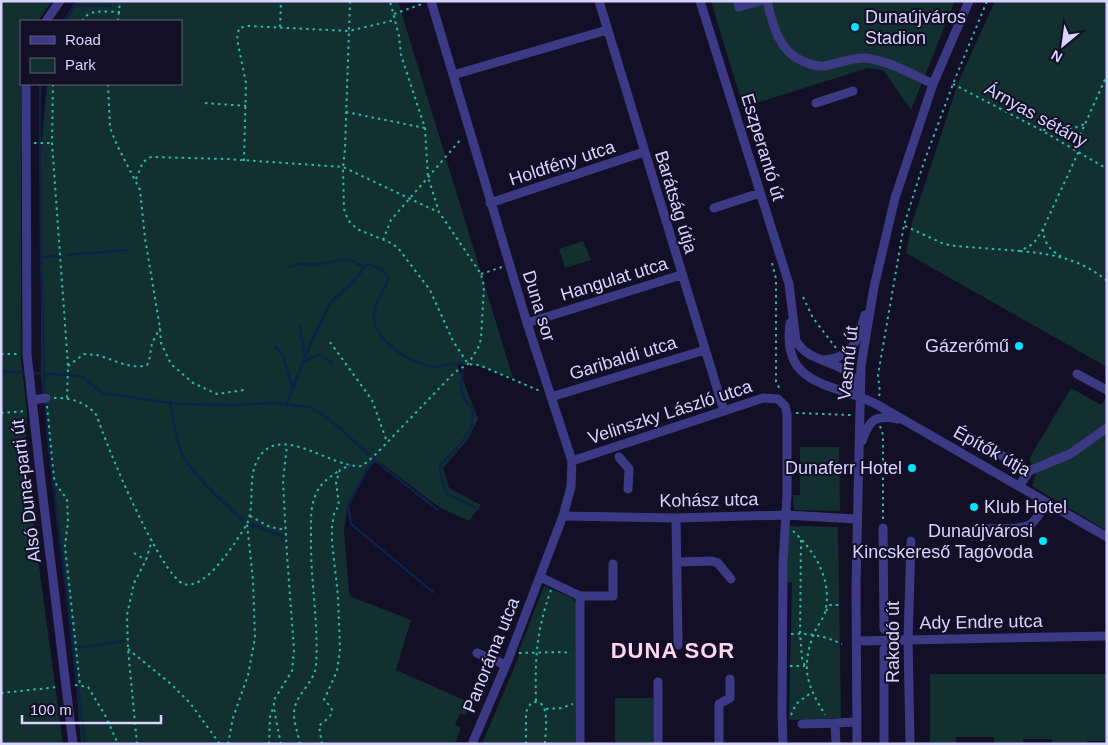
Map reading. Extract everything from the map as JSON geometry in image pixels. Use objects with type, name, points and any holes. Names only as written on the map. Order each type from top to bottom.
[{"type":"street","points":[[47,20],[60,1]]},
{"type":"street","name":"Barátság útja","points":[[599,1],[655,190],[724,411]]},
{"type":"street","name":"Eszperantó út","points":[[700,1],[789,284],[796,342],[806,353],[844,370],[853,379],[860,396]]},
{"type":"street","points":[[738,1],[739,7],[760,1]]},
{"type":"street","points":[[767,1],[780,41],[788,52],[799,60],[811,65],[823,66],[864,58],[896,67],[933,84]]},
{"type":"street","name":"Vasmű út","points":[[857,744],[856,519],[861,366],[874,287],[895,198],[933,84],[969,1]]},
{"type":"street","name":"Duna sor","points":[[428,2],[452,75],[548,395],[572,461],[571,487],[563,516],[540,577]]},
{"type":"street","points":[[452,75],[607,30]]},
{"type":"street","name":"Alsó Duna-parti út","points":[[26,85],[27,354],[73,744]]},
{"type":"street","points":[[816,103],[853,91]]},
{"type":"street","name":"Holdfény utca","points":[[490,203],[644,152]]},
{"type":"street","points":[[714,208],[760,193]]},
{"type":"street","name":"Hangulat utca","points":[[527,323],[681,275]]},
{"type":"street","points":[[822,360],[838,357],[852,348],[858,338],[874,287]]},
{"type":"street","name":"Eszperantó út","points":[[792,302],[787,340],[790,355],[801,371],[821,384],[860,396]]},
{"type":"street","name":"Garibaldi utca","points":[[548,395],[705,350]]},
{"type":"street","points":[[1077,374],[1107,390]]},
{"type":"street","name":"Építők útja","points":[[860,396],[1020,485],[1107,537]]},
{"type":"street","points":[[32,400],[46,398]]},
{"type":"street","name":"Velinszky László utca","points":[[572,461],[763,398],[778,399],[785,406],[788,414],[786,515]]},
{"type":"street","points":[[859,450],[866,427],[876,419],[886,416],[908,422]]},
{"type":"street","points":[[1020,485],[1029,472],[1070,454],[1107,428]]},
{"type":"street","points":[[966,435],[1029,472]]},
{"type":"street","points":[[619,458],[628,469],[628,489]]},
{"type":"street","points":[[980,528],[1018,528],[1029,525],[1038,516],[1047,502]]},
{"type":"street","points":[[783,744],[783,564],[786,515]]},
{"type":"street","name":"Kohász utca","points":[[563,516],[676,518],[786,515],[856,519]]},
{"type":"street","points":[[676,518],[678,645]]},
{"type":"street","points":[[883,528],[884,628]]},
{"type":"street","name":"Rakodó út","points":[[910,744],[908,640],[911,541]]},
{"type":"street","points":[[678,562],[712,561],[718,563],[731,579]]},
{"type":"street","points":[[540,577],[580,596],[613,596],[613,564]]},
{"type":"street","name":"Panoráma utca","points":[[472,744],[506,665],[540,577]]},
{"type":"street","points":[[580,596],[580,744]]},
{"type":"street","name":"Ady Endre utca","points":[[857,641],[1107,636]]},
{"type":"street","points":[[884,649],[884,744]]},
{"type":"street","points":[[477,653],[506,665]]},
{"type":"street","points":[[719,744],[719,704],[730,698],[730,678]]},
{"type":"street","points":[[658,682],[658,744]]},
{"type":"street","points":[[802,724],[831,721],[856,722]]},
{"type":"street","points":[[831,721],[836,744]]},
{"type":"path","points":[[118,20],[120,1]]},
{"type":"path","points":[[280,27],[281,1]]},
{"type":"path","points":[[350,1],[343,167],[344,209],[348,220],[357,229],[398,248],[430,290],[453,341],[468,364]]},
{"type":"path","points":[[80,685],[64,546],[68,522],[67,499],[56,486],[54,478],[46,398],[67,399],[90,407],[97,416],[133,505],[152,540],[174,576],[183,584],[190,584],[198,582],[210,574],[247,524],[250,516],[254,470],[257,462],[266,450],[274,446],[287,445],[303,448],[350,465],[364,465],[455,372],[468,364],[474,356],[481,339],[484,286],[481,274],[439,212],[428,177],[425,128],[401,56],[390,1]]},
{"type":"path","points":[[880,393],[878,376],[904,225],[924,162],[987,1]]},
{"type":"path","points":[[394,14],[428,2]]},
{"type":"path","points":[[83,20],[89,13],[93,12],[120,12]]},
{"type":"path","points":[[244,161],[246,82],[238,45],[237,33],[239,28],[248,26],[349,31],[395,20]]},
{"type":"path","points":[[1020,251],[1031,245],[1043,229],[1078,153],[1084,124],[1107,75]]},
{"type":"path","name":"Árnyas sétány","points":[[953,84],[1041,130],[1107,169]]},
{"type":"path","points":[[53,85],[52,143],[68,366],[67,399]]},
{"type":"path","points":[[108,85],[110,128],[116,145],[136,179],[140,190],[145,238],[161,343],[171,364],[193,383],[217,394],[244,390]]},
{"type":"path","points":[[205,103],[246,106]]},
{"type":"path","points":[[346,112],[425,128]]},
{"type":"path","points":[[1041,130],[1074,128],[1084,124]]},
{"type":"path","points":[[383,240],[391,220],[465,135]]},
{"type":"path","points":[[25,143],[52,143]]},
{"type":"path","points":[[136,179],[143,162],[151,157],[343,167],[439,212]]},
{"type":"path","points":[[904,225],[944,244],[1020,251],[1065,258],[1089,267],[1107,281]]},
{"type":"path","points":[[1043,229],[1046,243],[1056,253],[1065,258]]},
{"type":"path","points":[[772,263],[776,279],[776,382]]},
{"type":"path","points":[[481,274],[505,266]]},
{"type":"path","points":[[803,298],[813,318],[836,348]]},
{"type":"path","points":[[68,366],[84,354],[99,355],[118,363],[135,366],[147,365],[152,343],[160,328]]},
{"type":"path","points":[[330,342],[372,400],[387,442]]},
{"type":"path","points":[[1,354],[27,354]]},
{"type":"path","points":[[468,364],[479,365],[548,395]]},
{"type":"path","points":[[1,413],[33,410]]},
{"type":"path","points":[[792,413],[842,415]]},
{"type":"path","points":[[879,423],[883,434],[883,528]]},
{"type":"path","points":[[269,744],[270,717],[274,700],[292,671],[294,650],[283,481],[287,445]]},
{"type":"path","points":[[300,744],[294,714],[295,705],[316,668],[314,600],[310,560],[311,509],[316,493],[324,482],[350,465]]},
{"type":"path","points":[[322,744],[318,726],[330,717],[332,712],[324,698],[337,671],[340,649],[338,596],[332,542],[334,514],[339,505],[336,482],[340,470]]},
{"type":"path","points":[[250,516],[270,527],[286,530]]},
{"type":"path","points":[[228,744],[233,718],[248,675],[255,638],[253,580],[247,524]]},
{"type":"path","points":[[789,527],[801,538],[822,571],[826,583],[825,612]]},
{"type":"path","points":[[801,538],[800,634],[802,658],[812,692],[831,721]]},
{"type":"path","points":[[137,744],[128,649],[127,615],[134,583],[146,560],[152,540]]},
{"type":"path","points":[[59,547],[64,546]]},
{"type":"path","points":[[134,553],[146,560]]},
{"type":"path","points":[[536,701],[536,654],[542,614],[554,584]]},
{"type":"path","points":[[808,674],[808,652],[813,634],[830,605],[840,605]]},
{"type":"path","points":[[791,634],[813,634],[842,644]]},
{"type":"path","points":[[128,649],[171,684],[190,703],[220,744]]},
{"type":"path","points":[[514,653],[564,652],[576,656]]},
{"type":"path","points":[[790,666],[805,666]]},
{"type":"path","points":[[1,693],[80,685],[88,687],[118,744]]},
{"type":"path","points":[[782,720],[791,719],[796,704],[812,692]]},
{"type":"path","points":[[526,744],[526,712],[531,702],[536,701],[540,702],[546,710],[545,744]]},
{"type":"path","points":[[546,710],[560,708],[576,702]]},
{"type":"path","points":[[273,706],[277,716],[281,744]]},
{"type":"green space","points":[[1,1],[52,1],[39,20],[20,20],[21,362],[27,412],[25,462],[63,744],[1,744]]},
{"type":"green space","points":[[78,1],[398,1],[513,378],[476,365],[457,365],[478,419],[468,439],[443,468],[449,488],[481,505],[469,521],[439,507],[377,460],[368,470],[347,509],[344,530],[349,593],[352,597],[411,620],[396,670],[471,703],[466,715],[460,713],[455,725],[461,727],[455,744],[81,744],[77,693],[41,375],[41,148],[47,85],[182,85],[182,20],[67,20]]},
{"type":"green space","points":[[711,1],[955,1],[911,110],[883,70],[868,68],[750,105],[747,98],[741,100]]},
{"type":"green space","points":[[995,1],[1107,1],[1107,367],[906,253],[912,223],[958,83]]},
{"type":"green space","points":[[583,241],[591,260],[565,268],[559,249]]},
{"type":"green space","points":[[1071,388],[1101,405],[1107,396],[1107,531],[1032,486],[1036,473],[1029,459]]},
{"type":"green space","points":[[800,447],[839,447],[840,511],[794,510],[793,495],[800,495]]},
{"type":"green space","points":[[789,526],[838,527],[841,718],[789,720],[792,582],[787,582]]},
{"type":"green space","points":[[544,586],[572,598],[576,604],[575,744],[482,744],[519,656],[518,653]]},
{"type":"green space","points":[[930,674],[1107,674],[1107,741],[1087,741],[1087,744],[1052,744],[1052,739],[1023,739],[1023,744],[994,744],[994,737],[956,737],[956,744],[930,744]]},
{"type":"green space","points":[[615,698],[653,698],[653,744],[615,744]]},
{"type":"waterway","points":[[65,20],[77,1]]},
{"type":"waterway","points":[[74,5],[111,6]]},
{"type":"waterway","points":[[40,85],[40,141]]},
{"type":"waterway","points":[[40,144],[45,395]]},
{"type":"waterway","points":[[67,255],[128,250]]},
{"type":"waterway","points":[[41,257],[59,256]]},
{"type":"waterway","points":[[289,267],[299,264],[313,265],[348,259],[364,267]]},
{"type":"waterway","points":[[286,405],[310,345],[330,303],[369,264],[382,270],[388,278],[379,298],[374,318],[376,327],[388,343],[407,357],[427,366],[439,367],[455,363],[462,364]]},
{"type":"waterway","points":[[300,327],[305,355]]},
{"type":"waterway","points":[[276,347],[283,356],[292,386]]},
{"type":"waterway","points":[[304,362],[319,355],[332,362]]},
{"type":"waterway","points":[[463,367],[462,393],[472,408],[472,425],[463,440],[440,466],[441,477],[447,494],[478,509]]},
{"type":"waterway","points":[[1,371],[81,376],[103,393],[178,404],[235,405],[272,403],[309,407],[340,428],[368,454]]},
{"type":"waterway","points":[[46,400],[47,430],[77,682]]},
{"type":"waterway","points":[[170,402],[177,439],[186,460],[209,488],[243,520]]},
{"type":"waterway","points":[[373,459],[438,510]]},
{"type":"waterway","points":[[374,461],[366,471],[348,505],[351,524],[433,592]]},
{"type":"waterway","points":[[250,524],[283,536]]},
{"type":"waterway","points":[[77,648],[124,641]]},
{"type":"waterway","points":[[78,688],[85,744]]},
{"type":"place","name":"Dunaújváros Stadion","points":[[855,27]]},
{"type":"place","name":"Gázerőmű","points":[[1019,346]]},
{"type":"place","name":"Dunaferr Hotel","points":[[912,468]]},
{"type":"place","name":"Klub Hotel","points":[[974,507]]},
{"type":"place","name":"Dunaújvárosi Kincskereső Tagóvoda","points":[[1043,541]]},
{"type":"district","name":"DUNA SOR","points":[[673,650]]}]
